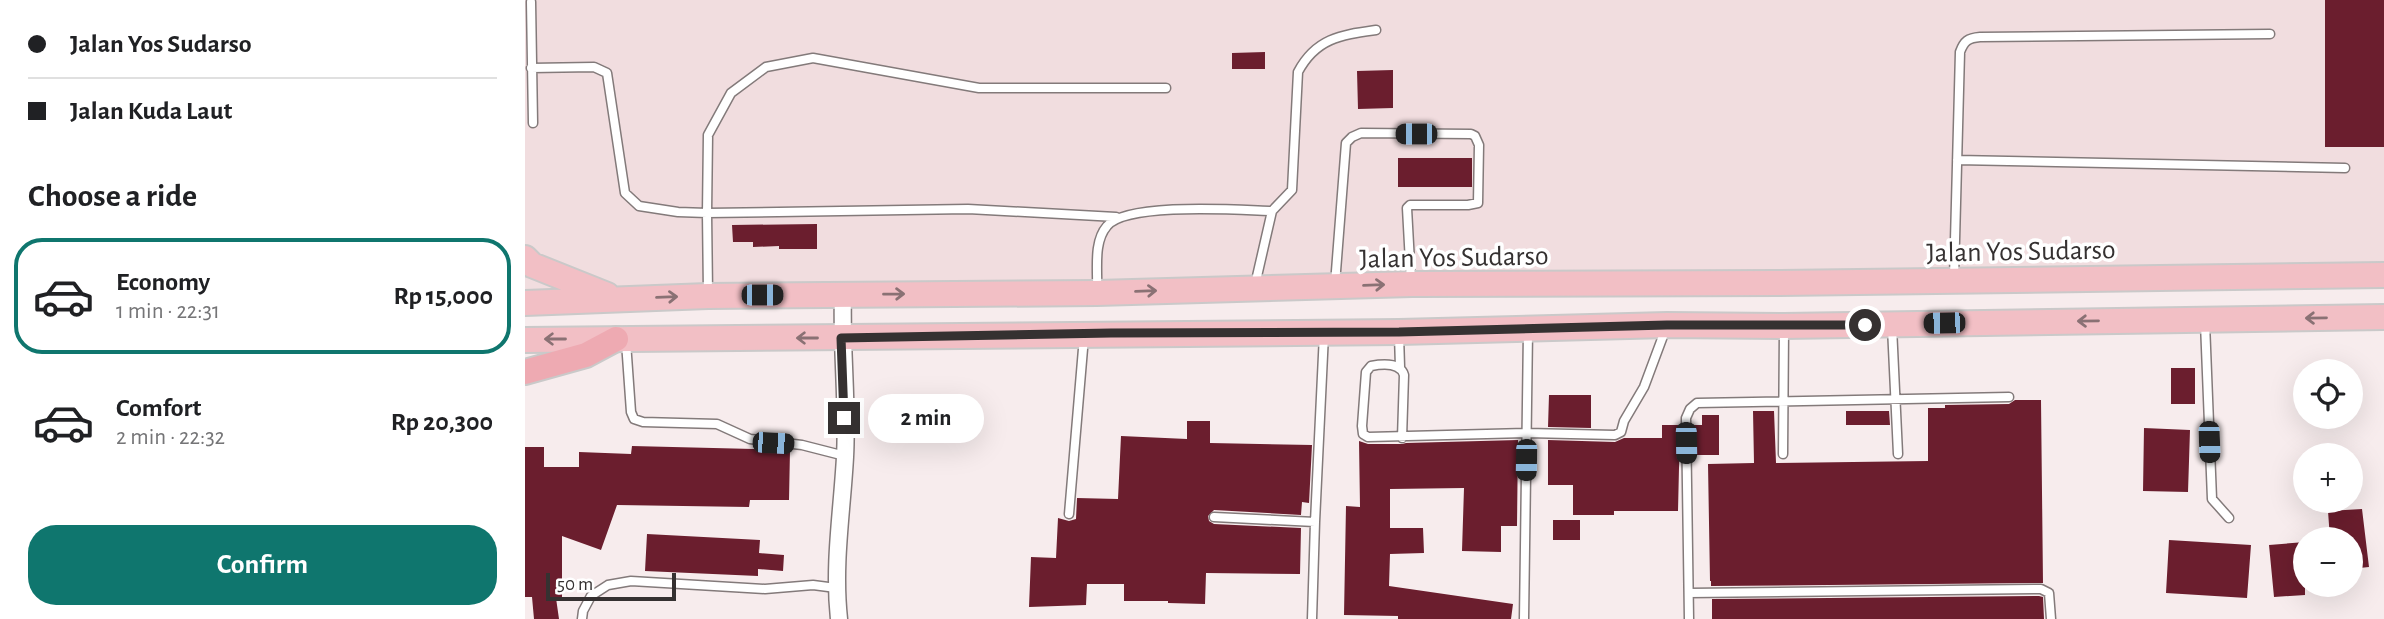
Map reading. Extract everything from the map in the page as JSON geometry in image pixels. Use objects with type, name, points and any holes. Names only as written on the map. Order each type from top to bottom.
[{"type":"highway","points":[[525,372],[586,355],[621,339]]},
{"type":"main road","points":[[525,258],[532,265],[615,299]]},
{"type":"main road","name":"Jalan Yos Sudarso","points":[[525,303],[708,296],[1097,293],[1412,284],[2384,275]]},
{"type":"main road","points":[[525,340],[1399,332],[1667,325],[1784,326],[2384,317]]},
{"type":"street","points":[[839,619],[836,564],[845,456],[841,338],[843,295]]},
{"type":"lane","points":[[531,2],[533,123]]},
{"type":"lane","points":[[1254,288],[1272,211],[1291,190],[1298,72],[1306,57],[1324,42],[1346,34],[1375,30]]},
{"type":"lane","points":[[1954,281],[1960,52],[1964,43],[1971,38],[2270,34]]},
{"type":"lane","points":[[708,296],[708,135],[731,93],[766,67],[813,58],[979,88],[1167,88]]},
{"type":"lane","points":[[531,68],[594,67],[607,73],[625,193],[639,206],[707,213],[968,209],[1116,218],[1194,208],[1272,211]]},
{"type":"lane","points":[[1335,287],[1346,143],[1361,133],[1471,134],[1479,145],[1478,203],[1410,205],[1407,208],[1412,284]]},
{"type":"lane","points":[[1957,160],[2345,169]]},
{"type":"lane","points":[[1097,293],[1099,242],[1105,228],[1116,218]]},
{"type":"lane","points":[[2205,320],[2212,499],[2229,517]]},
{"type":"lane","points":[[1892,324],[1898,454]]},
{"type":"lane","points":[[1400,367],[1368,367],[1362,426],[1363,434],[1368,437],[1527,433],[1615,435],[1621,432],[1624,421],[1644,387],[1667,325]]},
{"type":"lane","points":[[1783,454],[1784,326]]},
{"type":"lane","points":[[1524,619],[1528,328]]},
{"type":"lane","points":[[1312,619],[1324,331]]},
{"type":"lane","points":[[1399,332],[1400,367],[1404,375],[1402,438]]},
{"type":"lane","points":[[1069,514],[1084,334]]},
{"type":"lane","points":[[621,339],[634,419],[643,422],[717,424],[750,439],[801,445],[845,456]]},
{"type":"lane","points":[[1689,619],[1686,418],[1690,408],[1697,403],[2009,397]]},
{"type":"lane","points":[[1215,517],[1315,522]]},
{"type":"lane","points":[[582,619],[591,596],[608,585],[631,582],[765,589],[813,585],[836,588]]},
{"type":"lane","points":[[1689,593],[2041,589],[2049,593],[2051,619]]},
{"type":"shaded area","points":[[525,0],[2384,0],[2384,264],[525,292]]},
{"type":"building","points":[[2325,0],[2384,0],[2384,147],[2325,147]]},
{"type":"building","points":[[1265,52],[1265,69],[1232,69],[1232,53]]},
{"type":"building","points":[[1393,70],[1393,108],[1358,109],[1357,71]]},
{"type":"building","points":[[1398,158],[1472,158],[1472,187],[1398,187]]},
{"type":"building","points":[[817,224],[817,249],[753,247],[753,242],[733,242],[732,225]]},
{"type":"building","points":[[2171,368],[2195,368],[2195,404],[2171,404]]},
{"type":"building","points":[[1549,395],[1591,395],[1591,428],[1548,427]]},
{"type":"building","points":[[2015,400],[2041,400],[2043,583],[1711,586],[1708,464],[1754,463],[1753,411],[1774,411],[1776,463],[1928,461],[1928,408],[1945,408],[1945,405],[2009,404]]},
{"type":"building","points":[[1846,411],[1889,411],[1890,425],[1846,425]]},
{"type":"building","points":[[1702,415],[1719,415],[1719,455],[1693,455],[1693,425],[1702,425]]},
{"type":"building","points":[[1187,421],[1210,421],[1210,443],[1312,445],[1309,503],[1302,502],[1301,515],[1214,510],[1208,516],[1209,521],[1214,524],[1301,528],[1300,574],[1206,573],[1205,604],[1124,601],[1124,584],[1087,584],[1086,605],[1029,607],[1031,557],[1056,558],[1058,518],[1069,521],[1076,519],[1077,498],[1118,499],[1121,436],[1187,439]]},
{"type":"building","points":[[1662,425],[1680,425],[1678,511],[1614,511],[1614,515],[1573,515],[1573,485],[1548,485],[1548,440],[1615,442],[1624,438],[1662,438]]},
{"type":"building","points":[[2144,428],[2190,430],[2188,492],[2143,491]]},
{"type":"building","points":[[1518,440],[1517,526],[1501,526],[1501,552],[1462,551],[1464,488],[1390,489],[1390,528],[1423,528],[1424,553],[1390,554],[1389,586],[1513,604],[1511,619],[1398,619],[1398,616],[1344,615],[1346,506],[1360,507],[1359,441],[1368,444],[1402,444]]},
{"type":"building","points":[[632,446],[790,450],[789,500],[750,500],[749,507],[617,505],[601,550],[562,536],[562,598],[556,598],[559,619],[534,619],[532,597],[525,597],[525,447],[544,447],[544,467],[579,467],[579,452],[631,454]]},
{"type":"building","points":[[2328,513],[2362,513],[2369,567],[2363,568],[2363,527],[2329,527]]},
{"type":"building","points":[[1553,520],[1580,520],[1580,540],[1553,540]]},
{"type":"building","points":[[647,534],[760,540],[759,553],[784,555],[783,571],[758,569],[758,576],[645,571]]},
{"type":"building","points":[[2169,540],[2251,545],[2247,598],[2166,593]]},
{"type":"building","points":[[2293,543],[2293,596],[2274,597],[2269,545]]},
{"type":"building","points":[[2043,597],[2044,619],[1712,619],[1712,599]]},
{"type":"route","points":[[844,418],[841,338],[1399,332],[1667,325],[1865,325]]}]
